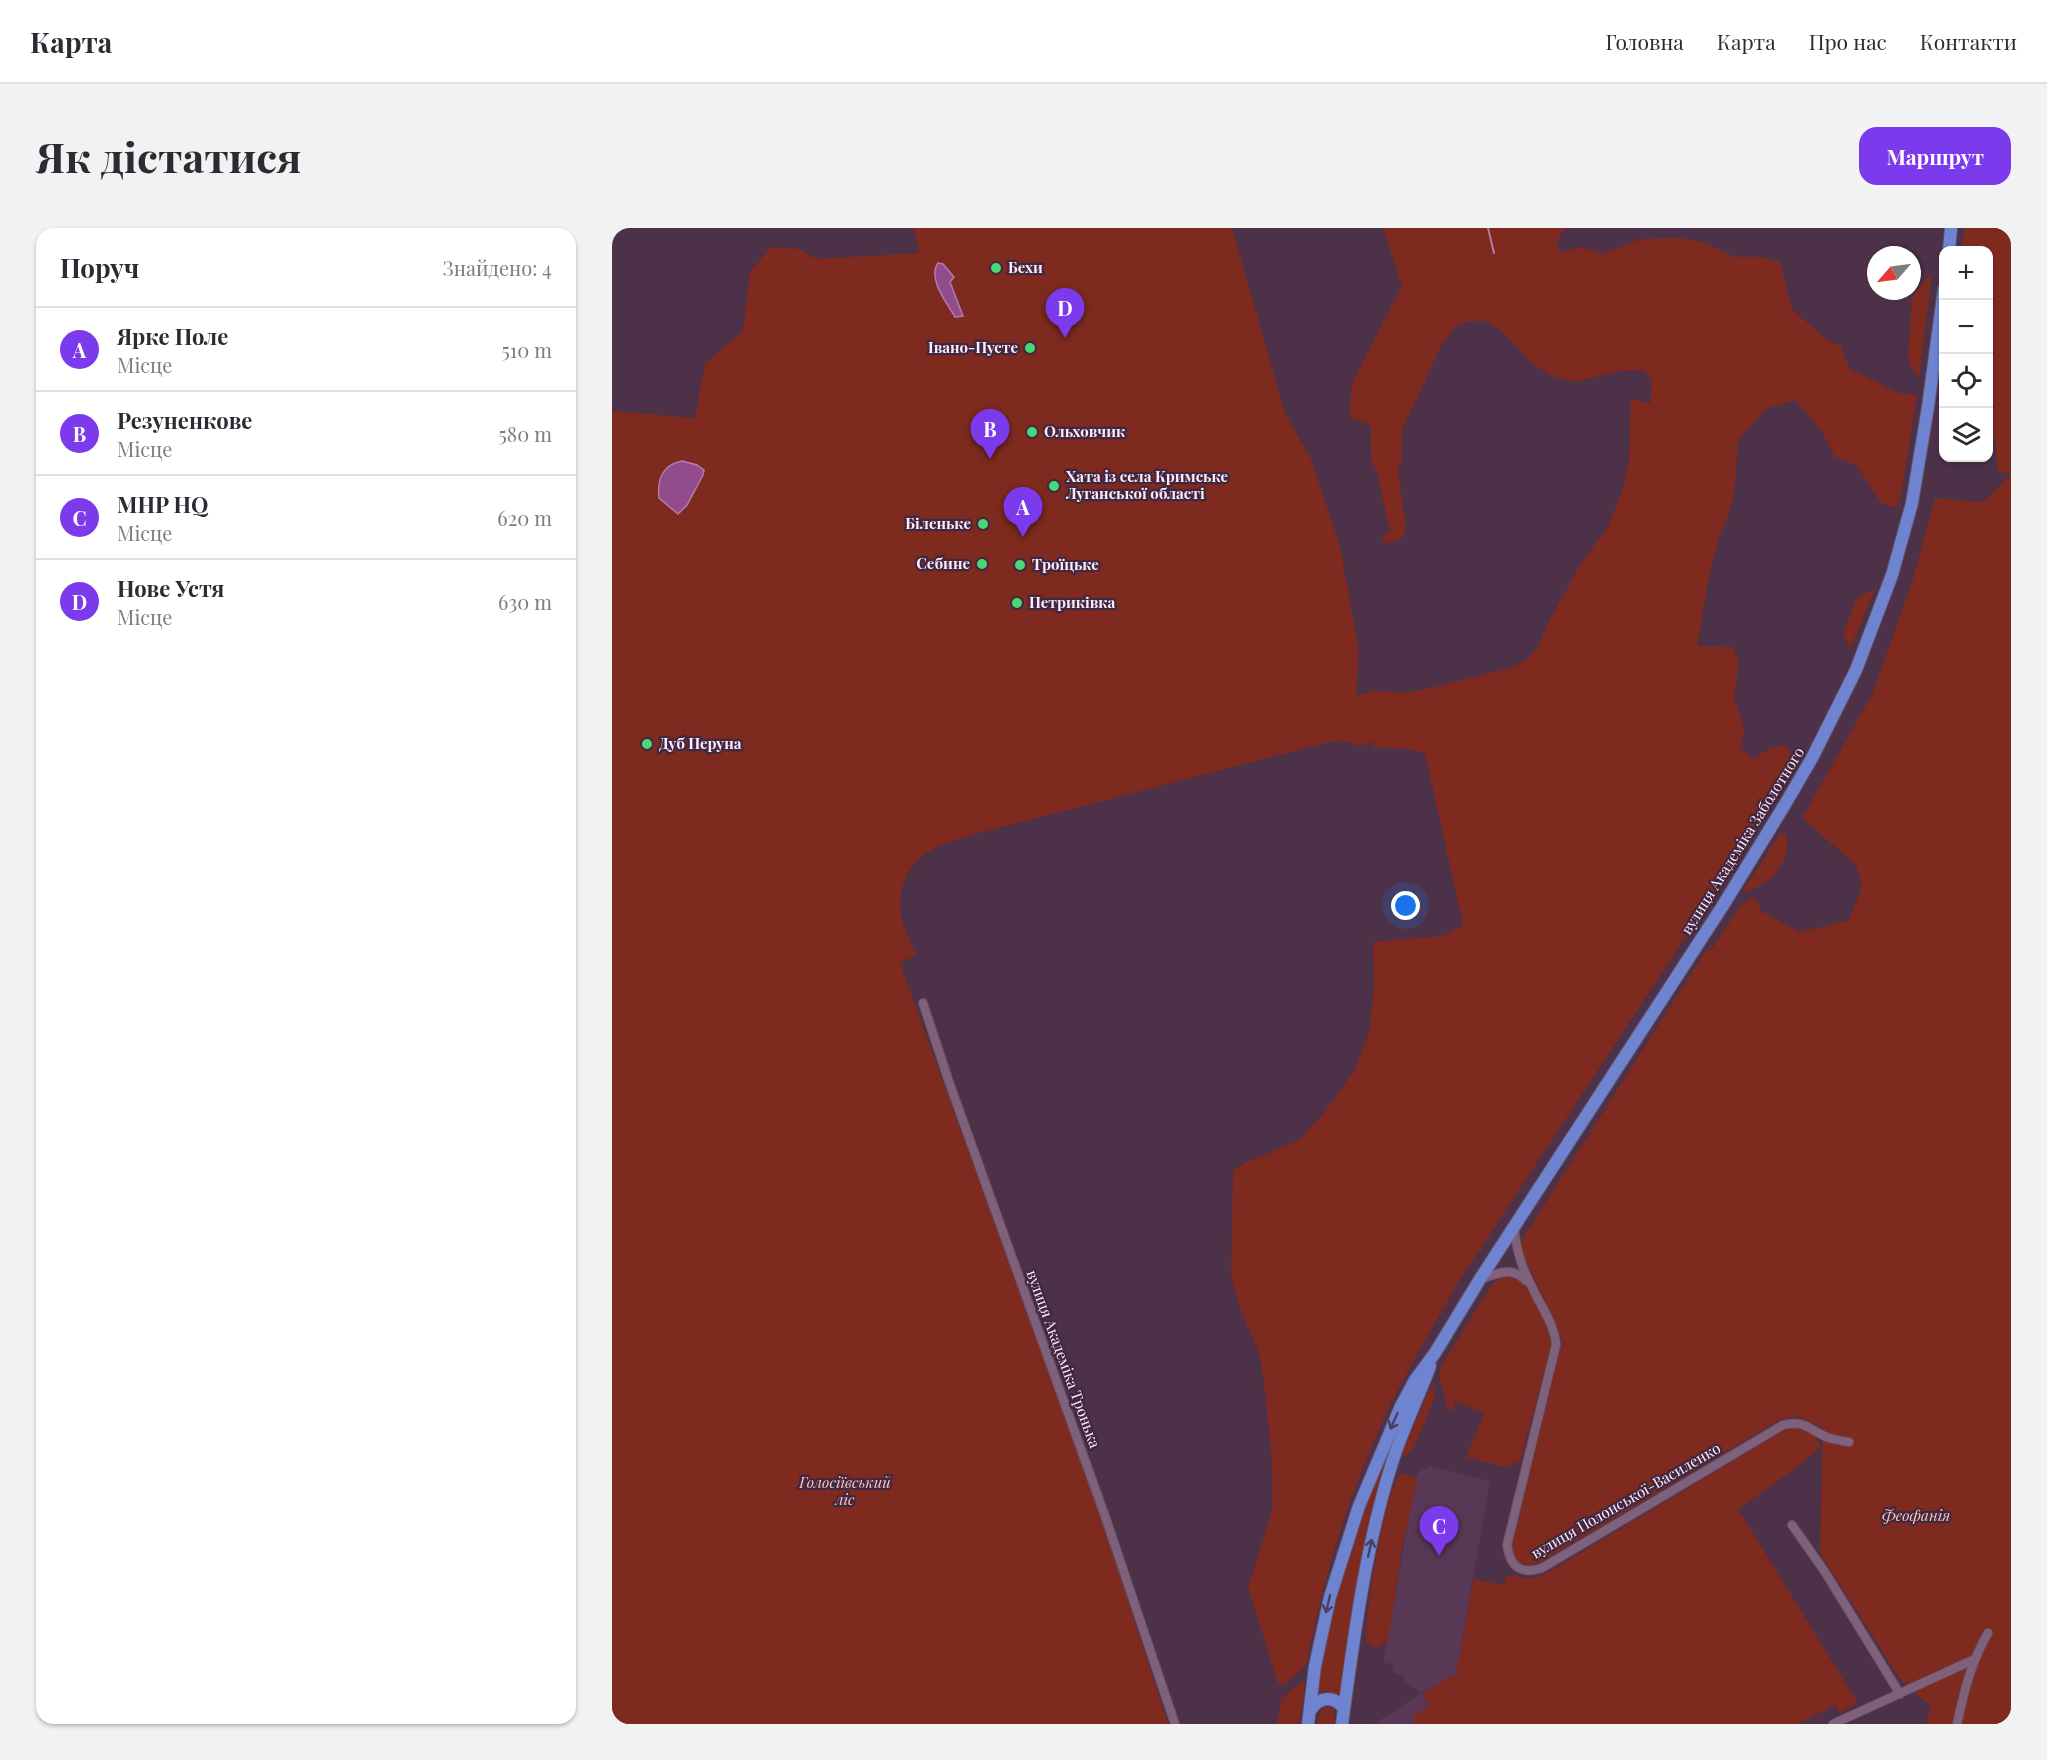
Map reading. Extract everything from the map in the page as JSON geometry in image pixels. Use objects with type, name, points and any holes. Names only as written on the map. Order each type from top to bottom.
[{"type":"highway","points":[[1949,246],[1951,228]]},
{"type":"highway","name":"вулиця Академіка Заболотного","points":[[1308,1724],[1315,1666],[1330,1598],[1359,1506],[1401,1406],[1415,1380],[1709,927],[1784,806],[1828,727],[1856,670],[1892,575],[1912,502],[1943,300]]},
{"type":"highway","name":"вулиця Академіка Заболотного","points":[[1342,1724],[1370,1551],[1380,1507],[1400,1438],[1434,1353]]},
{"type":"highway","points":[[1310,1711],[1319,1700],[1326,1699],[1334,1700],[1344,1710]]},
{"type":"street","name":"вулиця Академіка Тронька","points":[[923,1003],[949,1082],[1105,1516],[1175,1724]]},
{"type":"street","name":"вулиця Полонської-Василенко","points":[[1514,1227],[1518,1254],[1553,1329],[1556,1345],[1507,1545],[1508,1557],[1522,1570],[1532,1571],[1542,1568],[1782,1425],[1794,1421],[1830,1438],[1849,1442]]},
{"type":"street","name":"вулиця Полонської-Василенко","points":[[1480,1279],[1501,1272],[1515,1272],[1521,1275],[1532,1288]]},
{"type":"street","points":[[1792,1525],[1825,1572],[1900,1694]]},
{"type":"street","points":[[1957,1724],[1966,1678],[1988,1634]]},
{"type":"street","points":[[1833,1724],[1975,1659]]},
{"type":"shaded area","points":[[938,263],[943,264],[954,277],[950,282],[963,316],[955,317],[939,291],[935,276]]},
{"type":"shaded area","points":[[682,461],[697,465],[704,470],[687,505],[678,514],[659,498],[659,485],[665,469]]},
{"type":"shaded area","points":[[1430,1466],[1490,1481],[1456,1675],[1422,1693],[1429,1706],[1416,1714],[1414,1724],[1374,1724],[1421,1693],[1404,1682],[1404,1676],[1392,1672],[1393,1665],[1383,1662],[1416,1478],[1418,1472]]},
{"type":"green space","name":"Голосіївський ліс","points":[[914,228],[1232,228],[1285,413],[1311,459],[1340,546],[1359,652],[1356,696],[1374,691],[1404,693],[1427,689],[1510,668],[1526,660],[1538,647],[1548,623],[1581,563],[1608,527],[1624,485],[1629,458],[1631,398],[1650,404],[1652,382],[1645,371],[1626,370],[1573,382],[1552,376],[1533,364],[1500,330],[1486,321],[1470,321],[1457,325],[1442,344],[1402,430],[1402,457],[1398,471],[1406,527],[1404,536],[1387,544],[1381,537],[1390,532],[1377,472],[1371,460],[1371,425],[1349,417],[1352,383],[1402,286],[1383,228],[1565,228],[1557,241],[1559,252],[1581,247],[1602,254],[1641,239],[1681,238],[1706,243],[1735,257],[1760,257],[1780,262],[1792,309],[1824,338],[1841,347],[1849,368],[1899,393],[1917,395],[1901,496],[1895,508],[1880,502],[1857,466],[1835,457],[1821,430],[1795,400],[1766,409],[1738,440],[1735,486],[1729,515],[1719,536],[1697,646],[1733,647],[1739,663],[1734,697],[1745,731],[1740,749],[1754,758],[1772,747],[1787,745],[1794,764],[1717,889],[1456,1286],[1412,1363],[1374,1440],[1350,1502],[1330,1564],[1307,1661],[1303,1668],[1283,1686],[1278,1683],[1248,1588],[1272,1511],[1272,1461],[1259,1352],[1240,1309],[1231,1275],[1233,1171],[1245,1163],[1299,1140],[1323,1114],[1354,1071],[1369,1033],[1374,988],[1373,942],[1443,936],[1463,925],[1425,753],[1400,748],[1373,748],[1375,742],[1360,746],[1344,741],[1329,742],[972,835],[933,849],[917,861],[903,886],[901,916],[916,955],[900,963],[1101,1517],[1168,1724],[612,1724],[612,411],[695,418],[705,363],[743,331],[750,271],[772,247],[799,249],[816,259],[919,253]]},
{"type":"green space","points":[[1965,228],[2011,228],[2011,473],[1998,472],[1993,435],[1993,246],[1962,246]]},
{"type":"green space","points":[[1932,272],[1919,378],[1909,363],[1908,355],[1912,300],[1921,300],[1921,285]]},
{"type":"green space","name":"Феофанія","points":[[2011,474],[2011,1724],[1926,1724],[1931,1706],[1902,1682],[1820,1553],[1823,1417],[1822,1428],[1798,1416],[1779,1420],[1539,1563],[1524,1565],[1517,1560],[1512,1545],[1562,1343],[1558,1327],[1524,1258],[1521,1245],[1523,1238],[1705,952],[1712,949],[1743,903],[1755,897],[1761,911],[1800,932],[1849,920],[1862,887],[1856,865],[1802,818],[1872,695],[1913,579],[1935,498],[1983,502]]},
{"type":"green space","points":[[1875,589],[1850,649],[1844,636],[1844,630],[1856,601],[1859,596]]},
{"type":"green space","points":[[1781,832],[1786,836],[1787,846],[1786,855],[1777,871],[1763,884],[1743,891]]},
{"type":"green space","points":[[1507,1274],[1516,1275],[1533,1299],[1547,1329],[1551,1346],[1520,1461],[1505,1467],[1466,1457],[1484,1414],[1456,1401],[1452,1411],[1449,1411],[1440,1380],[1440,1368],[1490,1287]]},
{"type":"green space","points":[[1432,1384],[1435,1396],[1413,1450],[1402,1456],[1411,1432]]},
{"type":"green space","points":[[1402,1413],[1362,1563],[1339,1695],[1328,1691],[1315,1692],[1332,1614],[1348,1556],[1359,1521]]},
{"type":"green space","points":[[1792,1427],[1814,1435],[1821,1447],[1791,1472],[1738,1509],[1858,1703],[1840,1713],[1836,1705],[1797,1724],[1414,1724],[1415,1714],[1429,1706],[1422,1693],[1456,1674],[1473,1579],[1504,1585],[1506,1577],[1510,1576],[1536,1578],[1542,1576]]},
{"type":"green space","points":[[1402,1473],[1416,1478],[1416,1484],[1401,1554],[1388,1640],[1375,1648],[1366,1642],[1373,1576],[1389,1500]]},
{"type":"green space","points":[[1304,1680],[1299,1724],[1277,1724],[1281,1699]]},
{"type":"green space","points":[[1327,1707],[1334,1710],[1334,1724],[1317,1724],[1321,1711]]},
{"type":"waterway","points":[[1488,228],[1494,253]]},
{"type":"place","name":"Бехи","points":[[996,268]]},
{"type":"place","name":"Нове Устя","points":[[1065,338]]},
{"type":"place","name":"Івано-Пусте","points":[[1030,348]]},
{"type":"place","name":"Ольховчик","points":[[1032,432]]},
{"type":"place","name":"Резуненкове","points":[[990,459]]},
{"type":"place","name":"Хата iз села Кримське Луганської області","points":[[1054,486]]},
{"type":"place","name":"Біленьке","points":[[983,524]]},
{"type":"place","name":"Ярке Поле","points":[[1023,537]]},
{"type":"place","name":"Себине","points":[[982,564]]},
{"type":"place","name":"Троїцьке","points":[[1020,565]]},
{"type":"place","name":"Петриківка","points":[[1017,603]]},
{"type":"place","name":"Дуб Перуна","points":[[647,744]]},
{"type":"place","name":"MHP HQ","points":[[1439,1556]]}]
